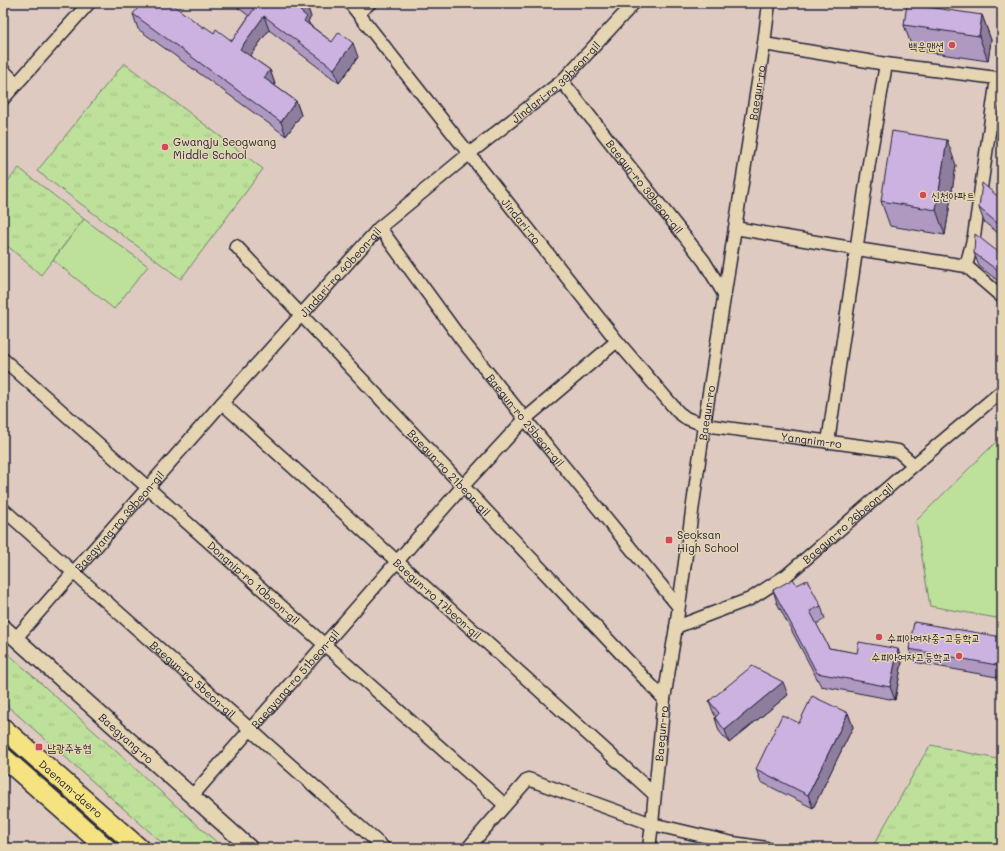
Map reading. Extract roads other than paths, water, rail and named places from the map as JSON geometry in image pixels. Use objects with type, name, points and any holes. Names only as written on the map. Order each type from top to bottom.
[{"type":"main road","name":"Daenam-daero","points":[[3,728],[139,848]]},
{"type":"main road","name":"Daenam-daero","points":[[3,758],[106,848]]},
{"type":"street","points":[[3,99],[89,3]]},
{"type":"street","name":"Jindari-ro","points":[[350,3],[617,341],[678,412],[686,418],[704,424]]},
{"type":"street","points":[[358,13],[370,3]]},
{"type":"street","name":"Jindari-ro 39beon-gil","points":[[470,153],[562,81],[634,3]]},
{"type":"street","name":"Baegun-ro","points":[[649,848],[664,699],[676,627],[704,424],[724,294],[736,228],[769,3]]},
{"type":"street","points":[[764,44],[886,64],[996,78],[974,236],[966,266]]},
{"type":"street","points":[[828,442],[869,163],[886,64]]},
{"type":"street","points":[[3,70],[17,84]]},
{"type":"street","name":"Baegun-ro 39beon-gil","points":[[562,81],[704,261],[724,294]]},
{"type":"street","name":"Jindari-ro 40beon-gil","points":[[222,403],[380,228],[470,153]]},
{"type":"street","name":"Baegun-ro 25beon-gil","points":[[380,228],[461,339],[678,606]]},
{"type":"street","points":[[736,228],[966,266],[1002,297]]},
{"type":"street","name":"Baegun-ro 21beon-gil","points":[[236,246],[664,699]]},
{"type":"street","name":"Baegyang-ro 51beon-gil","points":[[192,796],[462,486],[525,419],[617,341]]},
{"type":"street","name":"Dongnip-ro 10beon-gil","points":[[3,359],[505,805]]},
{"type":"street","name":"Baegun-ro 26beon-gil","points":[[676,627],[750,599],[786,575],[1002,391]]},
{"type":"street","name":"Baegyang-ro 39beon-gil","points":[[16,638],[222,403]]},
{"type":"street","name":"Baegun-ro 17beon-gil","points":[[222,403],[654,794]]},
{"type":"street","name":"Yangnim-ro","points":[[704,424],[898,451],[914,465]]},
{"type":"street","name":"Baegun-ro 5beon-gil","points":[[3,509],[251,728],[384,848]]},
{"type":"street","name":"Baegyang-ro","points":[[3,627],[250,848]]},
{"type":"street","points":[[468,848],[528,779],[652,824],[732,845],[766,848]]},
{"type":"place","name":"백운맨션","points":[[952,45]]},
{"type":"place","name":"Gwangju Seogwang Middle School","points":[[165,147]]},
{"type":"place","name":"신천아파트","points":[[923,195]]},
{"type":"place","name":"Seoksan High School","points":[[669,540]]},
{"type":"place","name":"수피아여자중-고등학교","points":[[879,637]]},
{"type":"place","name":"수피아여자고등학교","points":[[959,656]]},
{"type":"place","name":"남광주농협","points":[[39,747]]}]
